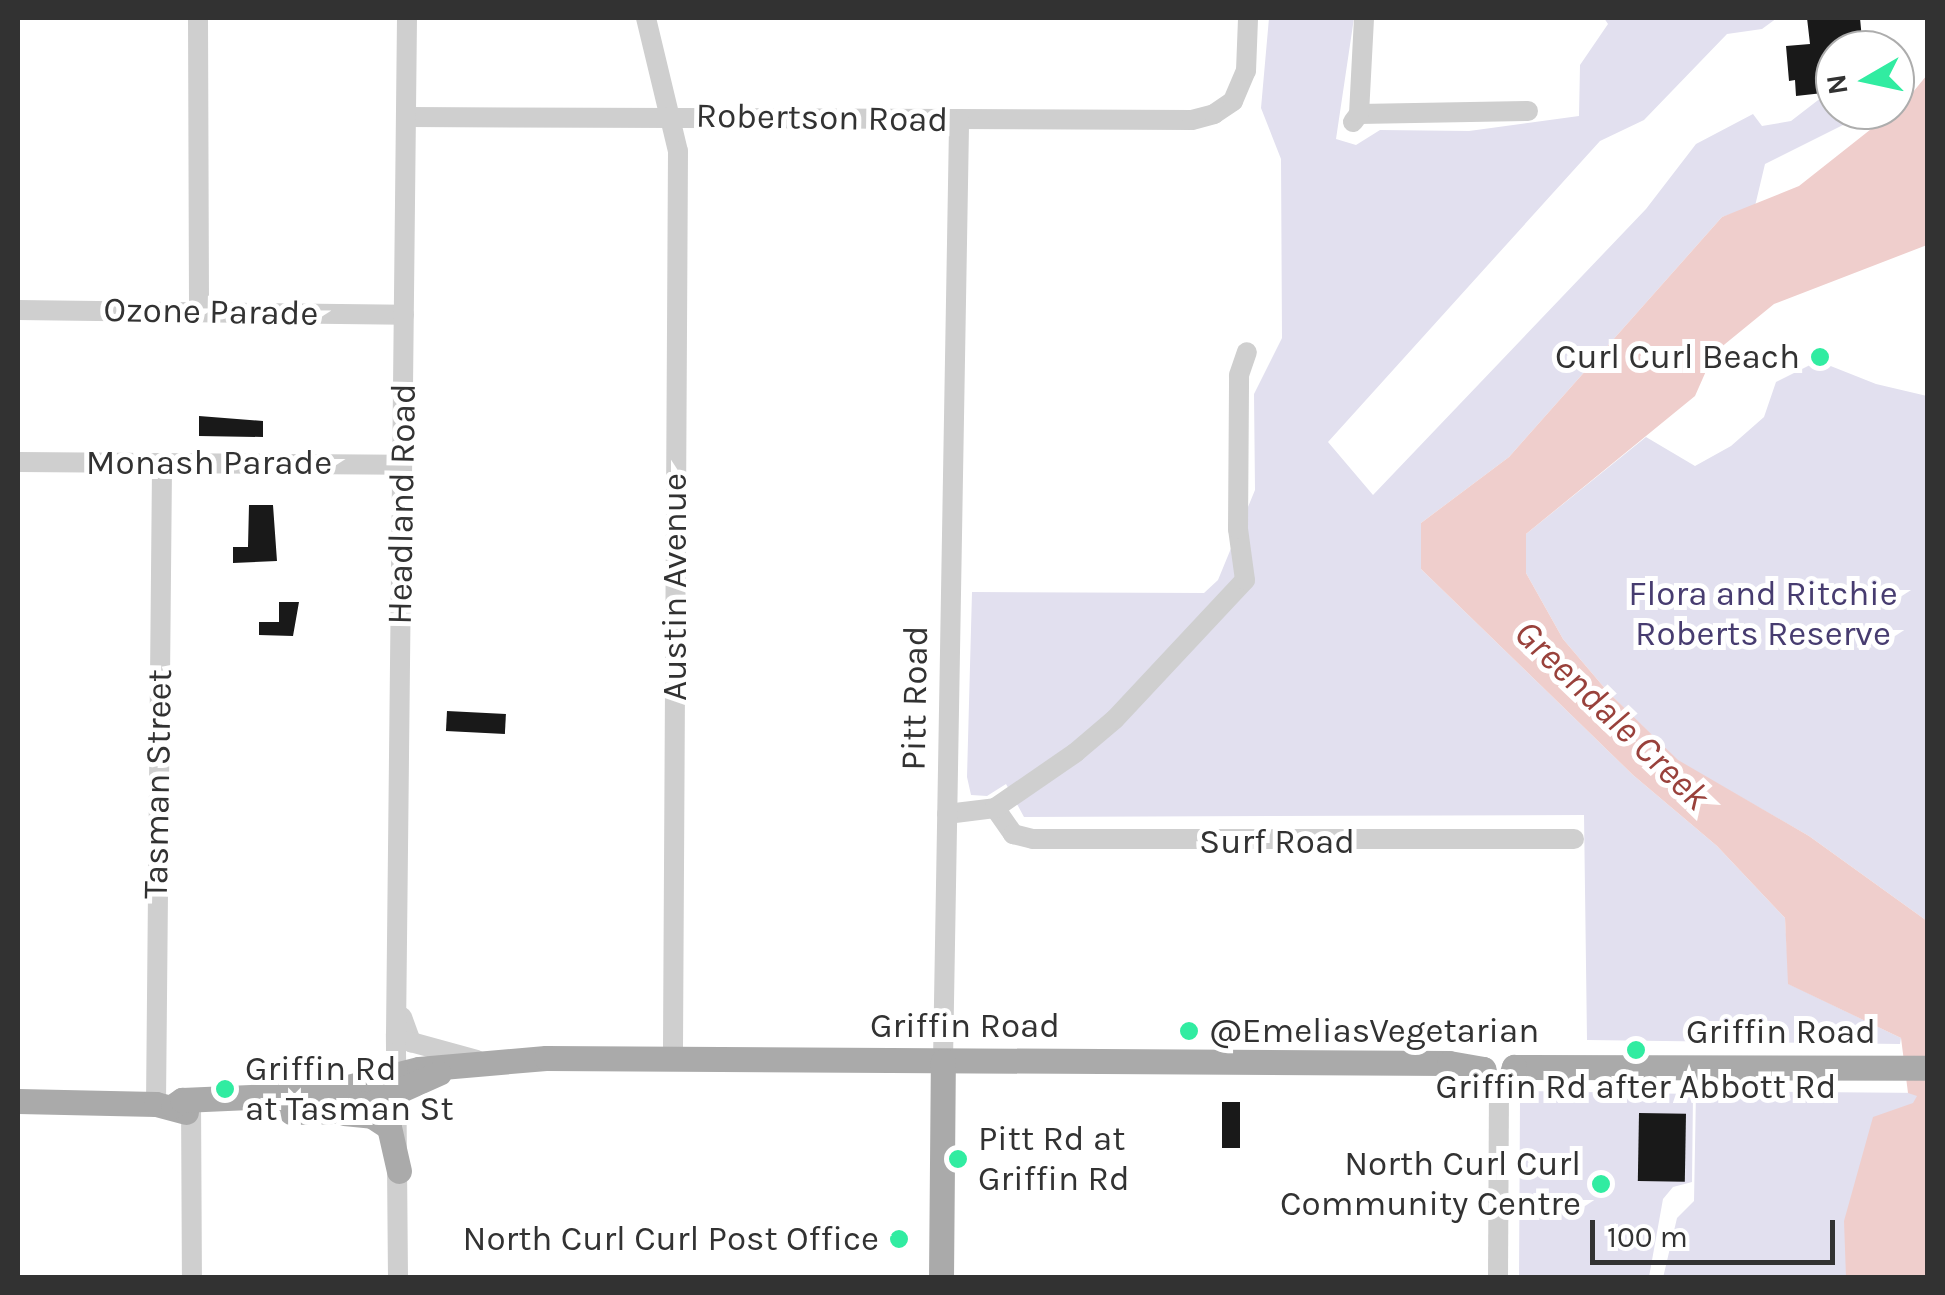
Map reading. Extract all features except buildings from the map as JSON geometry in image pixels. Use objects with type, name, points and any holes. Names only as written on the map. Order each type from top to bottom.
[{"type":"main road","name":"Griffin Road","points":[[18,1101],[330,1111],[446,1069],[488,1062],[673,1058],[1449,1063],[1499,1074],[1915,1068]]},
{"type":"main road","name":"Pitt Road","points":[[940,1278],[943,1061]]},
{"type":"main road","name":"Griffin Road","points":[[178,1105],[398,1084]]},
{"type":"main road","points":[[330,1111],[372,1116],[384,1122],[399,1171]]},
{"type":"street","points":[[198,18],[199,312]]},
{"type":"street","name":"Headland Road","points":[[398,1278],[407,18]]},
{"type":"street","name":"Austin Avenue","points":[[646,18],[673,116],[678,150],[673,1058]]},
{"type":"street","name":"Robertson Road","points":[[407,117],[1192,120],[1214,114],[1233,101],[1246,71],[1248,18]]},
{"type":"street","points":[[1364,18],[1356,118],[1528,112]]},
{"type":"street","name":"Pitt Road","points":[[943,1061],[960,121]]},
{"type":"street","name":"Ozone Parade","points":[[18,310],[404,314]]},
{"type":"street","points":[[948,814],[996,808],[1095,738],[1244,580],[1238,529],[1239,375],[1248,352]]},
{"type":"street","name":"Monash Parade","points":[[18,462],[401,464]]},
{"type":"street","name":"Tasman Street","points":[[162,464],[178,1105],[192,1278]]},
{"type":"street","name":"Surf Road","points":[[996,808],[1014,834],[1051,840],[1574,840]]},
{"type":"street","name":"Headland Road","points":[[398,990],[404,1029],[411,1042],[488,1062]]},
{"type":"street","points":[[1498,1278],[1499,1074]]},
{"type":"green space","points":[[1269,18],[1354,18],[1336,139],[1356,145],[1380,130],[1469,131],[1579,116],[1580,65],[1608,24],[1604,18],[1777,18],[1762,29],[1727,34],[1644,120],[1600,141],[1328,442],[1373,495],[1646,209],[1696,144],[1753,114],[1762,126],[1791,121],[1815,102],[1815,130],[1833,130],[1765,164],[1755,206],[1722,217],[1509,457],[1421,523],[1421,569],[1633,775],[1717,846],[1785,918],[1789,984],[1901,1038],[1900,1044],[1587,1040],[1584,815],[1024,817],[1006,784],[987,796],[971,795],[967,777],[972,592],[1204,593],[1218,580],[1255,490],[1254,394],[1282,338],[1281,159],[1261,108]]},
{"type":"green space","name":"Flora and Ritchie Roberts Reserve","points":[[1818,361],[1876,384],[1927,396],[1927,921],[1809,836],[1678,761],[1608,692],[1563,639],[1526,573],[1526,534],[1646,437],[1695,466],[1731,446],[1764,417],[1776,382]]},
{"type":"green space","name":"North Curl Curl Community Centre","points":[[1528,1091],[1693,1094],[1692,1182],[1673,1187],[1663,1199],[1649,1277],[1519,1278],[1520,1098]]},
{"type":"green space","points":[[1696,1091],[1927,1093],[1927,1277],[1663,1278],[1677,1218],[1694,1201]]},
{"type":"water","name":"Greendale Creek","points":[[1927,75],[1927,245],[1774,304],[1714,353],[1695,396],[1526,534],[1526,573],[1563,639],[1608,692],[1678,760],[1809,836],[1927,921],[1927,1277],[1846,1277],[1844,1221],[1873,1117],[1913,1103],[1917,1096],[1908,1093],[1901,1038],[1788,984],[1785,918],[1717,846],[1633,775],[1421,569],[1421,523],[1509,457],[1722,217],[1799,186],[1870,130],[1915,130],[1915,90]]},
{"type":"place","name":"Curl Curl Beach","points":[[1820,357]]},
{"type":"place","name":"@EmeliasVegetarian","points":[[1189,1031]]},
{"type":"place","name":"Griffin Rd after Abbott Rd","points":[[1636,1050]]},
{"type":"place","name":"Griffin Rd at Tasman St","points":[[225,1089]]},
{"type":"place","name":"Pitt Rd at Griffin Rd","points":[[958,1159]]},
{"type":"place","name":"North Curl Curl Community Centre","points":[[1601,1184]]},
{"type":"place","name":"North Curl Curl Post Office","points":[[899,1239]]}]
